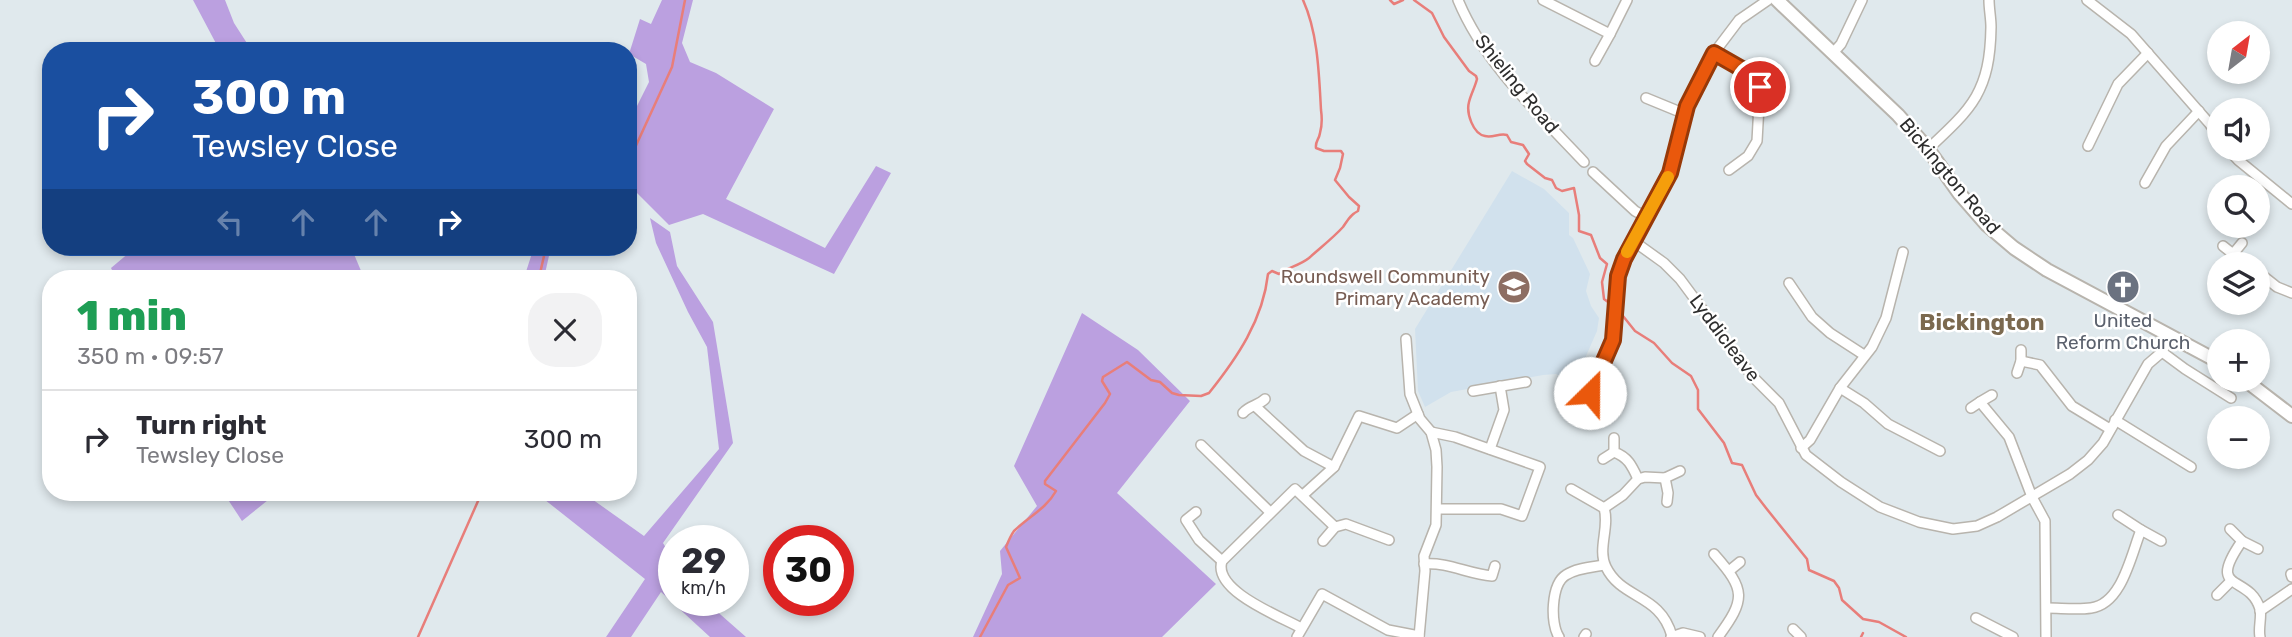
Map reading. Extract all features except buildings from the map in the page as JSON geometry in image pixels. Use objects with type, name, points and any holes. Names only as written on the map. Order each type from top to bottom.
[{"type":"main road","name":"Bickington Road","points":[[1777,0],[1898,115],[1928,149],[1959,193],[1987,225],[2014,248],[2047,270],[2207,355]]},
{"type":"main road","points":[[2261,392],[2292,416]]},
{"type":"street","points":[[1543,0],[1610,34]]},
{"type":"street","points":[[1595,61],[1628,0]]},
{"type":"street","points":[[1590,393],[1613,340],[1618,276],[1632,240],[1670,173],[1685,114],[1714,53],[1739,20],[1768,0]]},
{"type":"street","points":[[1833,53],[1841,44],[1862,0]]},
{"type":"street","points":[[1928,149],[1970,108],[1985,79],[1991,27],[1989,0]]},
{"type":"street","points":[[2087,0],[2131,34],[2207,121]]},
{"type":"street","name":"Shieling Road","points":[[1462,2],[1483,46],[1522,95],[1584,162]]},
{"type":"street","points":[[1714,53],[1749,73],[1760,87],[1757,141],[1748,156],[1729,170]]},
{"type":"street","points":[[2088,146],[2118,84],[2148,53]]},
{"type":"street","points":[[1646,98],[1685,114]]},
{"type":"street","points":[[2145,183],[2166,146],[2199,111]]},
{"type":"street","points":[[2239,161],[2292,204]]},
{"type":"street","points":[[1593,172],[1635,211],[1646,217]]},
{"type":"street","name":"Lyddicleave","points":[[1632,240],[1664,263],[1680,279],[1752,376],[1779,403],[1806,455],[1880,507],[1919,522],[1952,529],[1978,526],[1997,517],[2070,474],[2088,460],[2103,443],[2148,364],[2162,352],[2170,335]]},
{"type":"street","points":[[2235,252],[2242,243]]},
{"type":"street","points":[[2223,246],[2230,252]]},
{"type":"street","points":[[1801,448],[1810,440],[1840,388],[1872,347],[1886,318],[1903,252]]},
{"type":"street","points":[[2270,281],[2292,293]]},
{"type":"street","points":[[1788,283],[1812,317],[1830,333],[1864,355]]},
{"type":"street","points":[[1335,527],[1295,489],[1222,561],[1220,570],[1236,592],[1299,633],[1322,593],[1388,630],[1419,636],[1424,556],[1436,525],[1436,450],[1431,432],[1418,414],[1410,394],[1406,339]]},
{"type":"street","points":[[2017,373],[2021,350]]},
{"type":"street","points":[[2162,352],[2231,398]]},
{"type":"street","points":[[2021,361],[2040,365],[2072,406],[2113,424],[2191,467]]},
{"type":"street","points":[[1598,372],[1614,381]]},
{"type":"street","points":[[1473,391],[1526,382]]},
{"type":"street","points":[[1490,449],[1504,410],[1500,386]]},
{"type":"street","points":[[1840,388],[1864,403],[1888,424],[1940,451]]},
{"type":"street","points":[[1971,408],[1992,395]]},
{"type":"street","points":[[1243,413],[1248,407],[1265,399]]},
{"type":"street","points":[[1980,402],[2009,437],[2032,497],[2045,521],[2046,637]]},
{"type":"street","points":[[1255,406],[1304,451],[1334,467]]},
{"type":"street","points":[[1303,495],[1334,467],[1359,416],[1396,428],[1418,414]]},
{"type":"street","points":[[1431,432],[1455,437],[1540,467],[1522,516],[1501,509],[1437,509]]},
{"type":"street","points":[[1614,438],[1614,452]]},
{"type":"street","points":[[1201,445],[1270,512]]},
{"type":"street","points":[[1603,459],[1614,452]]},
{"type":"street","points":[[1614,452],[1623,455],[1638,479]]},
{"type":"street","points":[[1604,508],[1623,495],[1638,479],[1665,478],[1680,471]]},
{"type":"street","points":[[1665,478],[1667,502]]},
{"type":"street","points":[[1571,489],[1604,508],[1604,565],[1614,580],[1662,613],[1672,636],[1683,633],[1700,637]]},
{"type":"street","points":[[1196,512],[1186,520],[1199,540],[1222,561]]},
{"type":"street","points":[[2118,515],[2161,541]]},
{"type":"street","points":[[1324,541],[1335,527],[1346,524],[1389,540]]},
{"type":"street","points":[[2230,529],[2242,541],[2258,549]]},
{"type":"street","points":[[2047,608],[2093,608],[2107,602],[2120,585],[2141,530]]},
{"type":"street","points":[[2242,541],[2227,567],[2227,574],[2231,581],[2255,599],[2260,611],[2260,637]]},
{"type":"street","points":[[1714,554],[1729,571],[1739,594],[1736,612],[1718,637]]},
{"type":"street","points":[[1729,571],[1740,562]]},
{"type":"street","points":[[1424,564],[1444,563],[1471,574],[1492,576],[1495,566]]},
{"type":"street","points":[[1559,637],[1553,623],[1557,587],[1566,575],[1604,565]]},
{"type":"street","points":[[2217,595],[2231,581]]},
{"type":"street","points":[[2260,611],[2292,589]]},
{"type":"street","points":[[1976,618],[2006,635]]},
{"type":"street","points":[[1793,629],[1801,637]]},
{"type":"shaded area","points":[[193,0],[225,0],[234,23],[246,42],[215,42]]},
{"type":"shaded area","points":[[662,0],[693,0],[682,43],[690,62],[716,73],[774,109],[726,199],[825,248],[876,166],[891,173],[834,274],[703,214],[669,225],[637,193],[637,106],[649,82],[646,64],[637,59],[637,42],[633,42],[640,19],[651,24]]},
{"type":"shaded area","name":"Roundswell Community Primary Academy","points":[[1512,171],[1544,189],[1569,213],[1569,235],[1590,274],[1586,291],[1599,318],[1597,331],[1575,381],[1556,374],[1543,375],[1451,392],[1425,407],[1418,391],[1415,329]]},
{"type":"shaded area","points":[[650,218],[670,232],[677,266],[713,322],[733,443],[676,525],[658,525],[658,596],[631,637],[606,637],[645,579],[546,501],[595,501],[644,536],[719,449],[707,347],[656,243]]},
{"type":"shaded area","points":[[125,256],[355,256],[361,270],[112,270],[111,268]]},
{"type":"shaded area","points":[[531,256],[549,256],[546,270],[527,270]]},
{"type":"shaded area","points":[[1082,313],[1138,350],[1190,401],[1117,493],[1216,584],[1162,637],[973,637],[1002,574],[1000,551],[1037,506],[1014,466]]},
{"type":"shaded area","points":[[229,501],[267,501],[242,521]]},
{"type":"shaded area","points":[[687,616],[722,616],[746,637],[710,637]]},
{"type":"waterway","points":[[637,143],[672,67],[685,0]]},
{"type":"waterway","points":[[980,637],[1008,585],[1020,578],[1006,547],[1014,531],[1042,508],[1056,491],[1045,484],[1045,481],[1105,403],[1110,394],[1102,381],[1103,377],[1127,362],[1151,380],[1160,382],[1172,393],[1201,396],[1209,393],[1255,323],[1268,274],[1272,271],[1279,274],[1305,261],[1358,211],[1359,206],[1335,180],[1343,154],[1341,151],[1316,148],[1322,122],[1318,68],[1312,26],[1303,0]]},
{"type":"waterway","points":[[1390,0],[1394,4],[1403,0]]},
{"type":"waterway","points":[[1414,0],[1432,13],[1444,37],[1469,71],[1476,76],[1468,107],[1471,122],[1477,131],[1488,136],[1507,135],[1511,142],[1523,145],[1529,154],[1525,161],[1527,164],[1552,180],[1556,188],[1562,191],[1574,188],[1579,231],[1591,235],[1600,258],[1607,264],[1602,282],[1604,299],[1612,305]]},
{"type":"waterway","points":[[541,270],[544,256]]},
{"type":"waterway","points":[[1619,311],[1635,331],[1654,343],[1672,363],[1691,376],[1698,390],[1698,409],[1724,443],[1732,463],[1742,465],[1756,495],[1807,559],[1809,570],[1834,581],[1842,600],[1863,619],[1879,622],[1906,637]]},
{"type":"waterway","points":[[418,637],[478,501]]},
{"type":"waterway","points":[[1861,637],[1863,633]]},
{"type":"slow traffic","points":[[1627,252],[1668,177]]},
{"type":"place","name":"Roundswell Community Primary Academy","points":[[1514,287]]},
{"type":"place","name":"United Reform Church","points":[[2123,287]]},
{"type":"district","name":"Bickington","points":[[1982,322]]},
{"type":"route","points":[[1590,393],[1613,340],[1618,276],[1624,259],[1670,173],[1687,106],[1714,53],[1749,73],[1760,87]]}]
